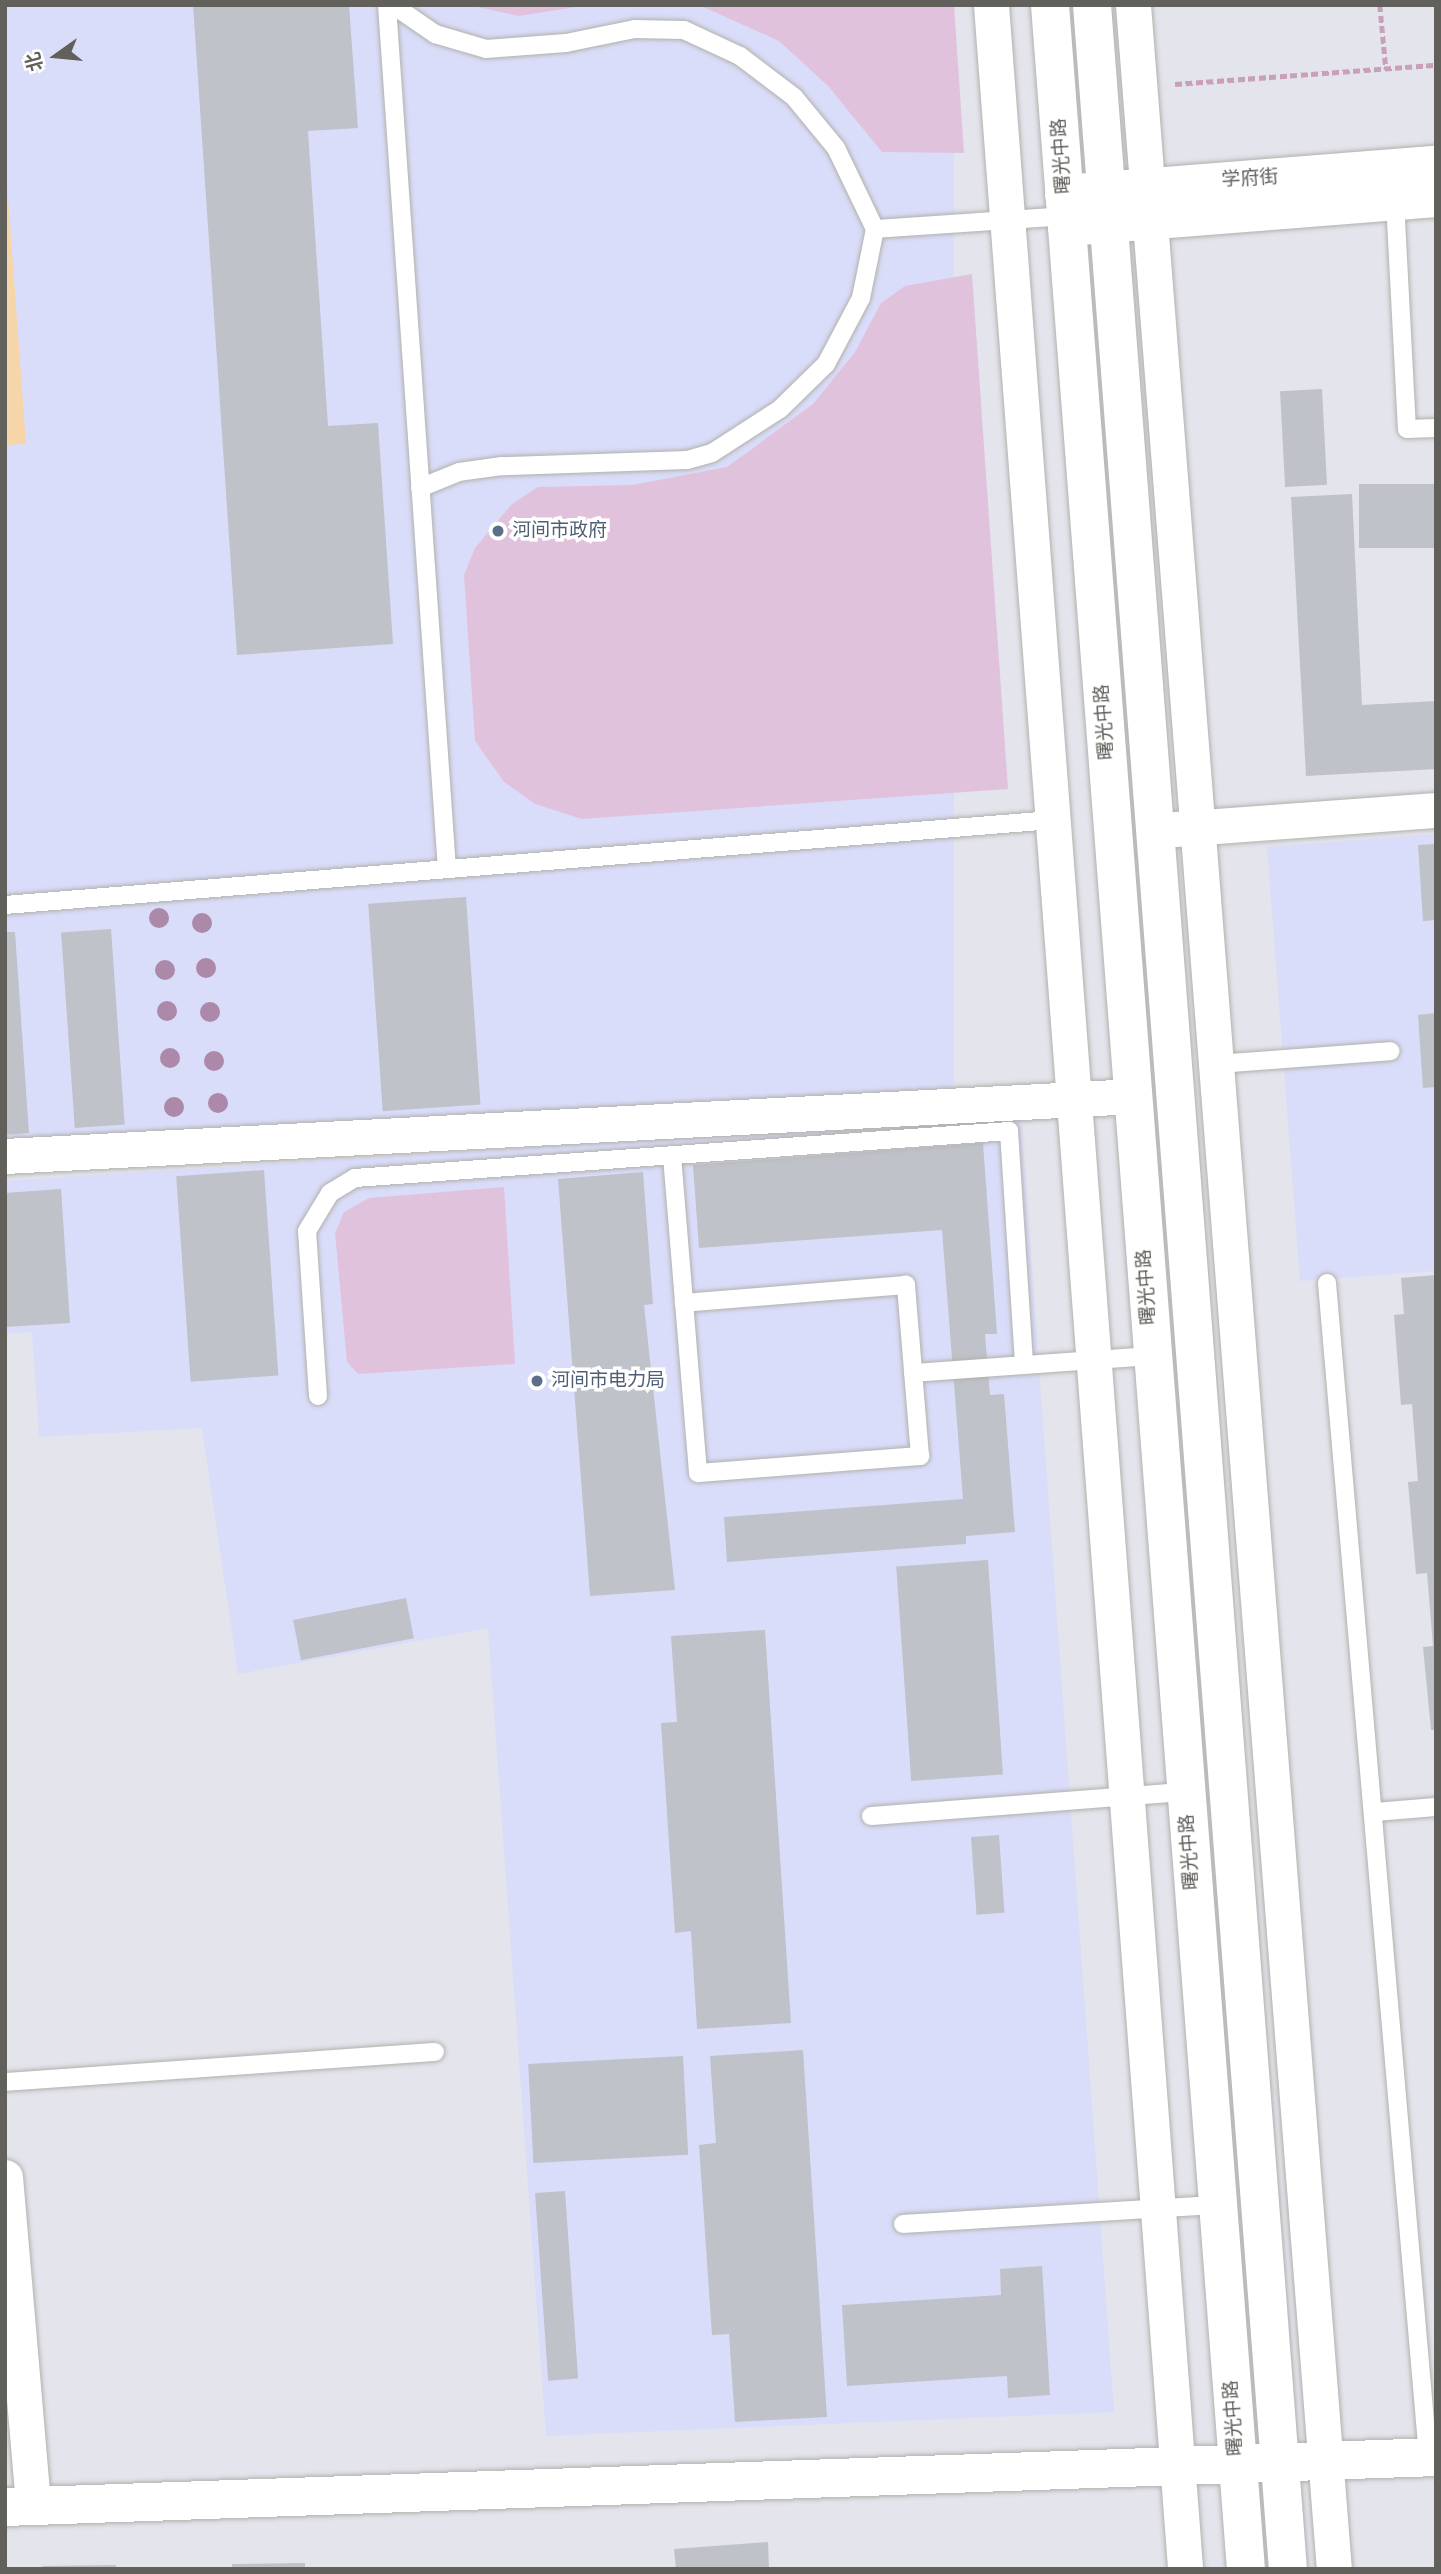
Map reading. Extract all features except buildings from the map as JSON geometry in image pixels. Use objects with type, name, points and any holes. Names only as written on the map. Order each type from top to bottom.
[{"type":"main road","name":"曙光中路","points":[[1050,5],[1246,2569]]},
{"type":"main road","points":[[1092,5],[1288,2569]]},
{"type":"main road","name":"学府街","points":[[1148,204],[1436,165]]},
{"type":"main road","name":"学府街","points":[[1066,212],[1148,204],[1395,201],[1436,198]]},
{"type":"main road","points":[[19,2507],[1432,2457]]},
{"type":"street","points":[[991,5],[1185,2569]]},
{"type":"street","points":[[1133,5],[1334,2569]]},
{"type":"street","points":[[1155,831],[1436,810]]},
{"type":"street","points":[[5,1156],[1133,1096]]},
{"type":"street","points":[[5,2177],[19,2507]]},
{"type":"lane","points":[[387,5],[447,869]]},
{"type":"lane","points":[[393,5],[435,34],[486,49],[635,29],[684,30],[740,56],[794,97],[835,148],[875,229],[861,298],[826,364],[779,409],[712,453],[687,460],[502,466],[459,472],[420,488]]},
{"type":"lane","points":[[1395,201],[1407,429],[1436,428]]},
{"type":"lane","points":[[875,229],[1007,220],[1066,212]]},
{"type":"lane","points":[[5,905],[1052,820]]},
{"type":"lane","points":[[1216,1064],[1391,1051]]},
{"type":"lane","points":[[318,1396],[307,1231],[330,1193],[355,1178],[1009,1131],[1024,1365]]},
{"type":"lane","points":[[672,1156],[684,1303],[698,1474],[920,1456],[906,1285],[684,1303]]},
{"type":"lane","points":[[1327,1283],[1432,2457]]},
{"type":"lane","points":[[913,1373],[1152,1356]]},
{"type":"lane","points":[[872,1815],[1186,1792]]},
{"type":"lane","points":[[1375,1812],[1436,1807]]},
{"type":"lane","points":[[5,2082],[435,2052]]},
{"type":"lane","points":[[903,2224],[1217,2206]]},
{"type":"path","points":[[1380,5],[1386,69]]},
{"type":"path","points":[[1140,87],[1436,65]]},
{"type":"shaded area","name":"河间市政府","points":[[5,5],[954,5],[954,1143],[5,1143]]},
{"type":"shaded area","points":[[468,5],[589,5],[519,16]]},
{"type":"shaded area","points":[[699,5],[954,5],[964,153],[882,152],[828,86],[779,41]]},
{"type":"shaded area","points":[[5,156],[26,444],[5,445]]},
{"type":"shaded area","points":[[972,274],[1008,789],[582,819],[535,804],[504,782],[475,741],[464,575],[475,548],[512,504],[538,487],[632,485],[727,467],[813,404],[855,352],[881,303],[905,286]]},
{"type":"shaded area","points":[[1436,834],[1436,1271],[1300,1281],[1267,847]]},
{"type":"shaded area","points":[[1021,1115],[1114,2412],[546,2436],[488,1628],[238,1674],[202,1428],[39,1437],[32,1332],[5,1334],[5,1181]]},
{"type":"shaded area","points":[[504,1187],[515,1364],[358,1374],[347,1362],[335,1233],[344,1212],[369,1198]]},
{"type":"place","name":"河间市政府","points":[[498,531]]},
{"type":"place","name":"河间市电力局","points":[[537,1381]]}]
